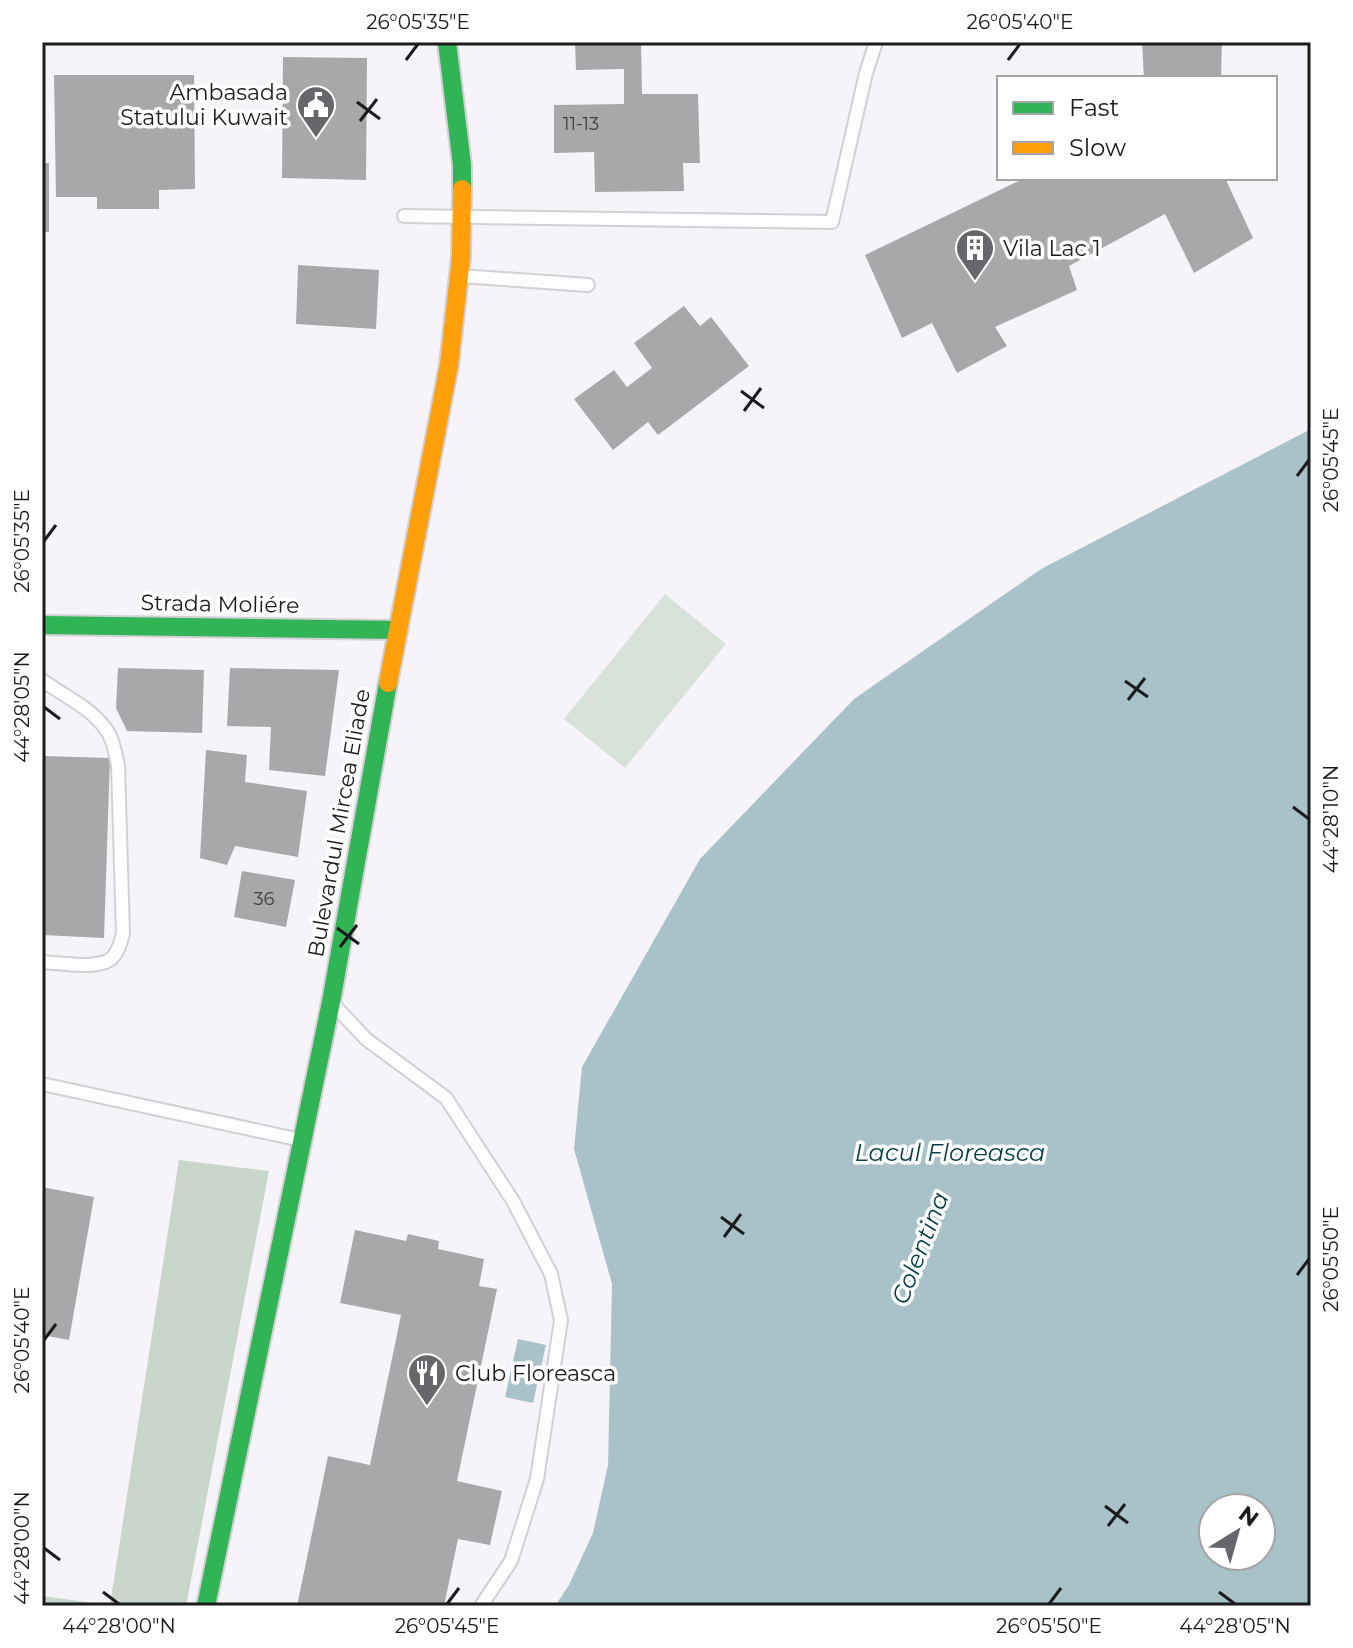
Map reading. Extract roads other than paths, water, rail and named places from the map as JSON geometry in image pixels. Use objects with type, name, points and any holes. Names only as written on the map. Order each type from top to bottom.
[{"type":"street","name":"Bulevardul Mircea Eliade","points":[[206,1606],[331,1002],[449,365],[461,257],[462,165],[447,42]]},
{"type":"street","name":"Strada Moliére","points":[[42,625],[398,630]]},
{"type":"lane","points":[[404,216],[832,222],[876,42]]},
{"type":"lane","points":[[458,276],[588,285]]},
{"type":"lane","points":[[42,680],[88,711],[104,726],[111,740],[118,765],[123,934],[119,949],[105,963],[42,962]]},
{"type":"lane","points":[[331,1002],[366,1039],[446,1098],[513,1201],[551,1274],[561,1320],[537,1479],[511,1561],[481,1606]]},
{"type":"lane","points":[[42,1084],[302,1140]]},
{"type":"water","name":"Lacul Floreasca","points":[[1311,429],[1311,1606],[555,1606],[569,1585],[593,1533],[608,1465],[612,1284],[574,1149],[582,1067],[700,859],[854,699],[1041,569]]},
{"type":"water","points":[[518,1339],[546,1345],[533,1403],[505,1397]]},
{"type":"place","name":"Ambasada Statului Kuwait","points":[[316,139]]},
{"type":"place","name":"Vila Lac 1","points":[[975,282]]},
{"type":"place","name":"Club Floreasca","points":[[427,1407]]},
{"type":"water label","name":"Colentina","points":[[920,1248]]}]
